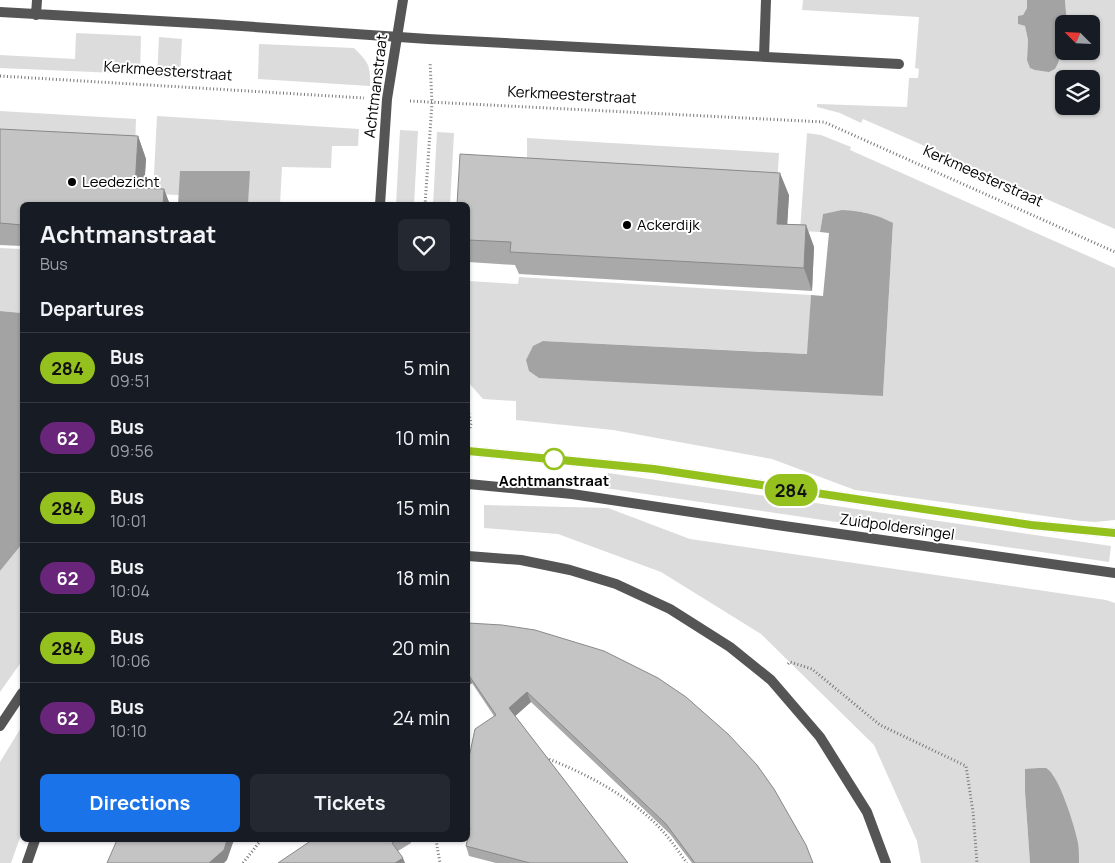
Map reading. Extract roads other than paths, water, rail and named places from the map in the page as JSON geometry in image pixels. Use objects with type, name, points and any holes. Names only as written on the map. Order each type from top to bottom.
[{"type":"street","points":[[36,15],[37,0]]},
{"type":"street","name":"Achtmanstraat","points":[[380,202],[387,99],[403,0]]},
{"type":"street","points":[[764,57],[766,0]]},
{"type":"street","points":[[0,12],[428,39],[899,64]]},
{"type":"street","name":"Zuidpoldersingel","points":[[470,451],[654,469],[1031,525],[1115,533]]},
{"type":"street","name":"Zuidpoldersingel","points":[[470,484],[572,494],[1115,573]]},
{"type":"street","points":[[470,556],[520,560],[570,570],[616,584],[670,609],[730,646],[771,680],[820,737],[867,812],[886,863]]},
{"type":"street","points":[[0,726],[20,697]]},
{"type":"street","points":[[27,863],[35,842]]},
{"type":"place","name":"Leedezicht","points":[[72,182]]},
{"type":"place","name":"Ackerdijk","points":[[627,225]]},
{"type":"place","name":"Achtmanstraat","points":[[554,459]]}]
